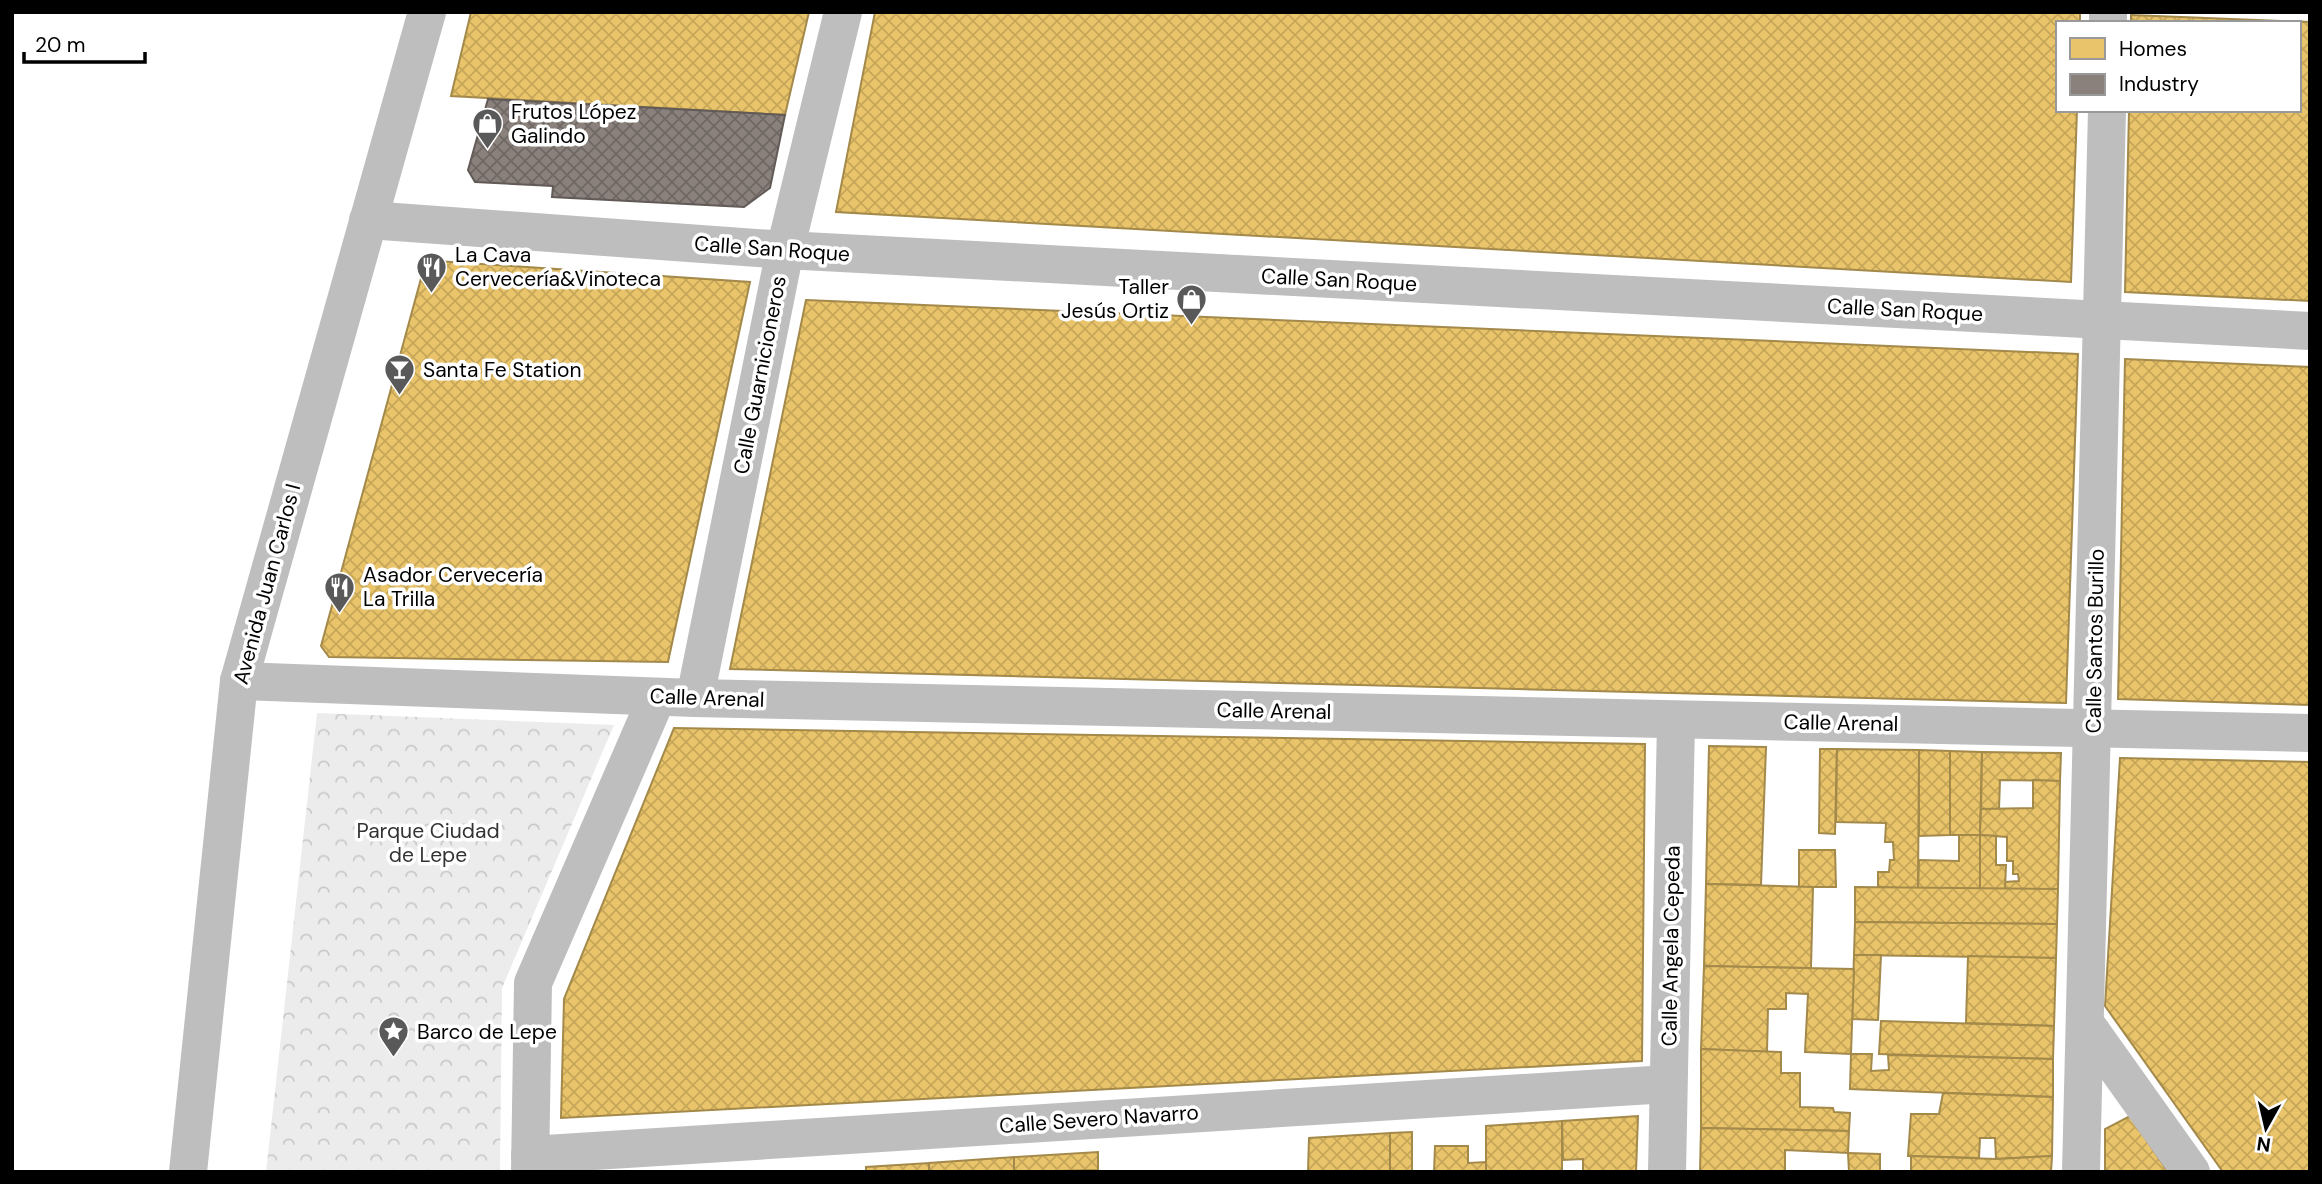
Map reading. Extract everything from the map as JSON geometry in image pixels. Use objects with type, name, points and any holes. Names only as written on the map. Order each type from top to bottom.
[{"type":"street","name":"Avenida Juan Carlos I","points":[[188,1172],[239,681],[427,12]]},
{"type":"street","name":"Calle Guarnicioneros","points":[[695,698],[785,250],[843,12]]},
{"type":"street","name":"Calle Santos Burillo","points":[[2081,1172],[2107,112]]},
{"type":"street","name":"Calle San Roque","points":[[368,220],[785,250],[2310,331]]},
{"type":"street","name":"Calle Arenal","points":[[239,681],[695,698],[2310,733]]},
{"type":"street","points":[[530,1163],[533,984],[657,696]]},
{"type":"street","name":"Calle Angela Cepeda","points":[[1667,1172],[1676,721]]},
{"type":"street","points":[[2085,1023],[2191,1172]]},
{"type":"street","name":"Calle Severo Navarro","points":[[530,1163],[1668,1084]]},
{"type":"green space","name":"Parque Ciudad de Lepe","points":[[317,713],[614,725],[502,988],[500,1172],[266,1172]]},
{"type":"building: Homes","points":[[471,12],[809,12],[785,115],[451,96]]},
{"type":"building: Homes","points":[[875,12],[2080,12],[2080,21],[2056,21],[2056,112],[2077,112],[2071,282],[836,212]]},
{"type":"building: Homes","points":[[2131,15],[2284,21],[2131,21]]},
{"type":"building: Homes","points":[[2301,22],[2310,22],[2310,301],[2125,292],[2129,112],[2301,112]]},
{"type":"building: Homes","points":[[437,261],[750,282],[668,662],[329,657],[321,646],[423,271]]},
{"type":"building: Homes","points":[[806,300],[2078,354],[2066,703],[730,669]]},
{"type":"building: Homes","points":[[2125,359],[2310,367],[2310,705],[2118,699]]},
{"type":"building: Homes","points":[[674,728],[1645,744],[1642,1061],[561,1118],[564,999]]},
{"type":"building: Homes","points":[[1709,746],[1766,747],[1761,885],[1706,884]]},
{"type":"building: Homes","points":[[1820,749],[1837,749],[1835,834],[1819,833]]},
{"type":"building: Homes","points":[[1837,749],[1919,750],[1918,889],[1878,887],[1878,872],[1889,872],[1890,860],[1894,860],[1893,842],[1885,842],[1886,823],[1836,822]]},
{"type":"building: Homes","points":[[1919,750],[1950,751],[1950,835],[1919,836]]},
{"type":"building: Homes","points":[[1950,751],[1982,752],[1980,835],[1950,835]]},
{"type":"building: Homes","points":[[1982,752],[2061,753],[2060,781],[2000,780],[1999,809],[1981,809]]},
{"type":"building: Homes","points":[[2120,758],[2310,762],[2310,1172],[2223,1172],[2105,1006]]},
{"type":"building: Homes","points":[[2033,780],[2060,781],[2058,889],[2005,889],[2005,882],[2019,881],[2018,874],[2013,874],[2013,861],[2007,861],[2007,837],[1980,835],[1981,809],[2033,808]]},
{"type":"building: Homes","points":[[1959,835],[1980,835],[1980,889],[1918,889],[1919,860],[1959,861]]},
{"type":"building: Homes","points":[[1980,835],[1996,836],[1996,865],[2006,865],[2005,889],[1980,889]]},
{"type":"building: Homes","points":[[1799,850],[1835,850],[1836,887],[1799,887]]},
{"type":"building: Homes","points":[[1706,884],[1813,887],[1811,968],[1704,966]]},
{"type":"building: Homes","points":[[1855,887],[2058,889],[2057,924],[1855,922]]},
{"type":"building: Homes","points":[[1855,922],[2057,924],[2056,958],[1854,955]]},
{"type":"building: Homes","points":[[1854,955],[1881,955],[1878,1020],[1852,1019]]},
{"type":"building: Homes","points":[[1968,956],[2056,958],[2054,1026],[1966,1023]]},
{"type":"building: Homes","points":[[1704,966],[1854,969],[1851,1054],[1805,1052],[1808,994],[1786,993],[1786,1009],[1768,1009],[1767,1052],[1701,1049]]},
{"type":"building: Homes","points":[[1881,1021],[2054,1026],[2053,1059],[1879,1054]]},
{"type":"building: Homes","points":[[1701,1049],[1781,1052],[1781,1073],[1800,1073],[1800,1107],[1833,1108],[1834,1112],[1850,1113],[1849,1131],[1701,1128]]},
{"type":"building: Homes","points":[[1851,1054],[1872,1054],[1871,1071],[1889,1070],[1888,1055],[2053,1059],[2053,1097],[1850,1089]]},
{"type":"building: Homes","points":[[1943,1093],[2053,1097],[2052,1156],[1996,1159],[1995,1138],[1980,1138],[1979,1158],[1908,1156],[1911,1114],[1939,1114]]},
{"type":"building: Homes","points":[[1638,1116],[1636,1172],[1583,1172],[1583,1159],[1563,1160],[1562,1121]]},
{"type":"building: Homes","points":[[2130,1116],[2168,1172],[2105,1172],[2105,1129]]},
{"type":"building: Homes","points":[[1562,1121],[1562,1172],[1486,1172],[1486,1126]]},
{"type":"building: Homes","points":[[1701,1128],[1849,1131],[1848,1153],[1785,1150],[1785,1172],[1700,1172]]},
{"type":"building: Homes","points":[[1412,1132],[1412,1172],[1390,1172],[1390,1133]]},
{"type":"building: Homes","points":[[1390,1133],[1390,1172],[1308,1172],[1309,1138]]},
{"type":"building: Homes","points":[[1435,1146],[1468,1146],[1468,1163],[1486,1162],[1486,1172],[1434,1172]]},
{"type":"building: Homes","points":[[1098,1152],[1098,1170],[1014,1172],[1014,1157]]},
{"type":"building: Homes","points":[[1848,1153],[1880,1154],[1880,1172],[1849,1172]]},
{"type":"building: Homes","points":[[1911,1156],[1996,1159],[2052,1156],[2051,1172],[1911,1172]]},
{"type":"building: Homes","points":[[1014,1157],[1014,1172],[929,1172],[929,1163]]},
{"type":"building: Homes","points":[[929,1163],[929,1172],[866,1172],[866,1167]]},
{"type":"building: Industry","points":[[488,99],[785,115],[770,188],[744,207],[552,197],[553,186],[475,182],[468,170]]},
{"type":"place","name":"Frutos López Galindo","points":[[488,151]]},
{"type":"place","name":"La Cava Cervecería&Vinoteca","points":[[432,294]]},
{"type":"place","name":"Taller Jesús Ortiz","points":[[1192,326]]},
{"type":"place","name":"Santa Fe Station","points":[[400,397]]},
{"type":"place","name":"Asador Cervecería La Trilla","points":[[340,614]]},
{"type":"place","name":"Barco de Lepe","points":[[394,1059]]}]
